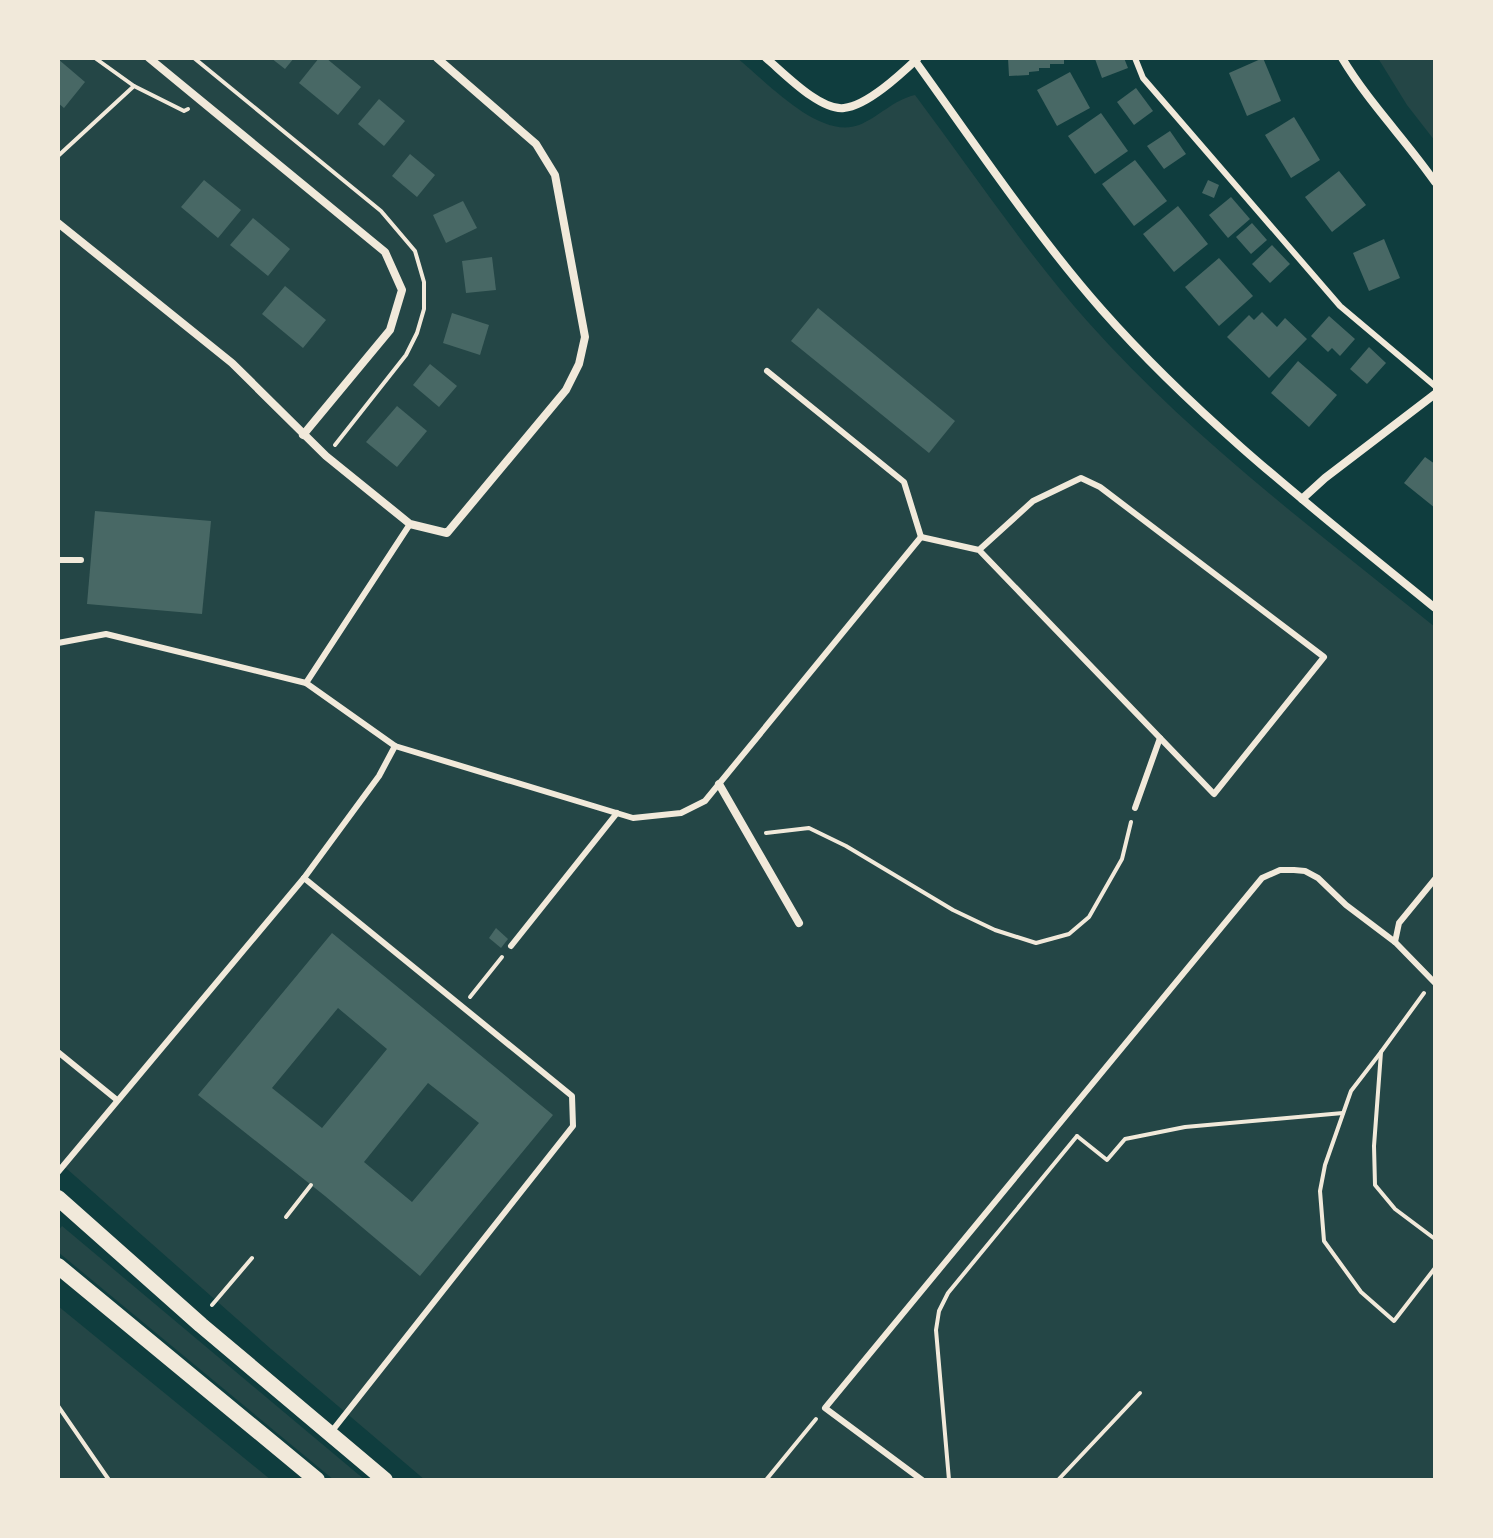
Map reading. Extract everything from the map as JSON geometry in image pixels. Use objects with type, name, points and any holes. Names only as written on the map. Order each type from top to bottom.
[{"type":"main road","points":[[58,1198],[201,1325],[385,1480]]},
{"type":"main road","points":[[58,1266],[317,1480]]},
{"type":"street","points":[[149,58],[385,252],[402,290],[390,330],[303,435]]},
{"type":"street","points":[[162,68],[170,58]]},
{"type":"street","points":[[58,223],[232,363],[326,456],[410,524],[447,533],[566,390],[579,364],[585,337],[555,175],[536,144],[437,58]]},
{"type":"street","points":[[766,58],[814,97],[843,109],[859,104],[889,84],[915,59],[1028,215],[1101,308],[1156,367],[1302,499],[1435,608]]},
{"type":"street","points":[[1342,58],[1374,107],[1435,182]]},
{"type":"street","points":[[1302,499],[1435,394]]},
{"type":"street","points":[[719,784],[799,923]]},
{"type":"lane","points":[[1135,58],[1143,78],[1340,306],[1435,386]]},
{"type":"lane","points":[[767,371],[904,482],[921,537]]},
{"type":"lane","points":[[921,537],[979,550],[1214,794],[1324,657],[1100,487],[1081,478],[1033,501],[979,550]]},
{"type":"lane","points":[[306,683],[410,524]]},
{"type":"lane","points":[[58,643],[106,634],[306,683],[395,746],[633,818],[681,813],[705,801],[921,537]]},
{"type":"lane","points":[[58,560],[81,560]]},
{"type":"lane","points":[[1135,808],[1160,738]]},
{"type":"lane","points":[[58,1172],[304,878],[379,776],[395,746]]},
{"type":"lane","points":[[511,946],[617,813]]},
{"type":"lane","points":[[922,1480],[825,1408],[1262,878],[1270,873],[1294,870],[1305,871],[1318,878],[1346,905],[1395,942],[1435,983]]},
{"type":"lane","points":[[304,878],[572,1096],[573,1126],[329,1434]]},
{"type":"lane","points":[[1395,942],[1399,923],[1435,879]]},
{"type":"lane","points":[[58,1052],[117,1100]]},
{"type":"path","points":[[95,58],[134,86],[184,111],[200,101]]},
{"type":"path","points":[[194,58],[381,211],[415,251],[424,282],[424,309],[417,333],[406,355],[326,456]]},
{"type":"path","points":[[58,156],[134,86]]},
{"type":"path","points":[[748,835],[809,828],[846,846],[953,910],[995,930],[1036,943],[1069,934],[1089,917],[1122,859],[1135,808]]},
{"type":"path","points":[[462,1006],[511,946]]},
{"type":"path","points":[[1425,991],[1351,1091],[1325,1165],[1320,1191],[1324,1241],[1361,1292],[1394,1321],[1435,1268]]},
{"type":"path","points":[[1381,1052],[1374,1146],[1375,1185],[1395,1209],[1435,1239]]},
{"type":"path","points":[[1060,1121],[1107,1160],[1125,1139],[1185,1127],[1343,1113]]},
{"type":"path","points":[[949,1480],[936,1342],[939,1311],[948,1293],[1077,1136]]},
{"type":"path","points":[[286,1217],[311,1185]]},
{"type":"path","points":[[212,1305],[252,1258]]},
{"type":"path","points":[[1058,1480],[1140,1393]]},
{"type":"path","points":[[58,1406],[109,1480]]},
{"type":"path","points":[[766,1480],[825,1408]]},
{"type":"shaded area","points":[[58,58],[737,58],[778,94],[811,117],[844,127],[859,125],[915,95],[1042,267],[1127,364],[1255,482],[1435,627],[1435,1480],[425,1480],[58,1161]]},
{"type":"shaded area","points":[[1378,58],[1435,58],[1435,141],[1407,105]]},
{"type":"shaded area","points":[[62,1226],[365,1480],[334,1480],[58,1252],[58,1231]]},
{"type":"shaded area","points":[[58,1306],[271,1480],[58,1480]]},
{"type":"building","points":[[271,58],[294,58],[285,69]]},
{"type":"building","points":[[319,58],[326,58],[361,87],[338,115],[299,83]]},
{"type":"building","points":[[1008,58],[1064,58],[1064,64],[1050,64],[1050,68],[1039,68],[1039,71],[1029,72],[1029,75],[1009,76]]},
{"type":"building","points":[[1124,58],[1128,68],[1102,78],[1095,59]]},
{"type":"building","points":[[1263,58],[1281,101],[1247,116],[1229,73]]},
{"type":"building","points":[[58,59],[85,82],[64,108],[58,103]]},
{"type":"building","points":[[1070,72],[1090,108],[1057,126],[1037,90]]},
{"type":"building","points":[[1136,88],[1153,111],[1134,125],[1117,102]]},
{"type":"building","points":[[379,99],[405,121],[384,146],[358,124]]},
{"type":"building","points":[[1101,113],[1128,151],[1095,174],[1068,136]]},
{"type":"building","points":[[1294,117],[1320,160],[1291,178],[1265,135]]},
{"type":"building","points":[[1170,131],[1186,154],[1164,169],[1147,146]]},
{"type":"building","points":[[410,154],[435,175],[417,197],[392,176]]},
{"type":"building","points":[[1135,160],[1167,201],[1134,226],[1102,184]]},
{"type":"building","points":[[1339,171],[1366,205],[1332,232],[1305,197]]},
{"type":"building","points":[[204,180],[241,210],[218,238],[181,207]]},
{"type":"building","points":[[1208,180],[1219,185],[1214,198],[1202,193]]},
{"type":"building","points":[[1231,197],[1250,219],[1228,238],[1209,215]]},
{"type":"building","points":[[463,201],[477,228],[446,243],[433,215]]},
{"type":"building","points":[[1178,206],[1208,244],[1174,272],[1143,234]]},
{"type":"building","points":[[253,218],[290,249],[268,276],[230,245]]},
{"type":"building","points":[[1252,223],[1267,240],[1251,254],[1236,237]]},
{"type":"building","points":[[1384,239],[1400,278],[1369,291],[1353,253]]},
{"type":"building","points":[[1272,245],[1290,264],[1270,283],[1252,264]]},
{"type":"building","points":[[492,257],[496,290],[466,293],[462,261]]},
{"type":"building","points":[[1219,258],[1253,296],[1219,326],[1185,287]]},
{"type":"building","points":[[285,286],[326,320],[303,348],[262,314]]},
{"type":"building","points":[[818,308],[955,421],[929,453],[791,341]]},
{"type":"building","points":[[1262,312],[1277,327],[1285,318],[1307,339],[1269,378],[1227,337],[1249,315],[1254,320]]},
{"type":"building","points":[[452,313],[489,325],[480,355],[443,343]]},
{"type":"building","points":[[1329,316],[1355,339],[1340,356],[1332,348],[1328,352],[1311,336]]},
{"type":"building","points":[[1369,347],[1386,363],[1367,384],[1350,369]]},
{"type":"building","points":[[1298,361],[1337,395],[1309,427],[1271,393]]},
{"type":"building","points":[[430,364],[457,386],[439,407],[413,385]]},
{"type":"building","points":[[397,406],[427,431],[397,467],[366,442]]},
{"type":"building","points":[[1425,457],[1435,464],[1435,508],[1404,483]]},
{"type":"building","points":[[95,511],[211,521],[202,614],[87,604]]},
{"type":"building","points":[[496,928],[508,939],[501,948],[489,938]]},
{"type":"building","points":[[332,933],[553,1115],[420,1276],[198,1095]],"holes":[[[338,1008],[387,1049],[322,1128],[272,1088]],[[428,1083],[479,1123],[412,1202],[364,1162]]]}]
